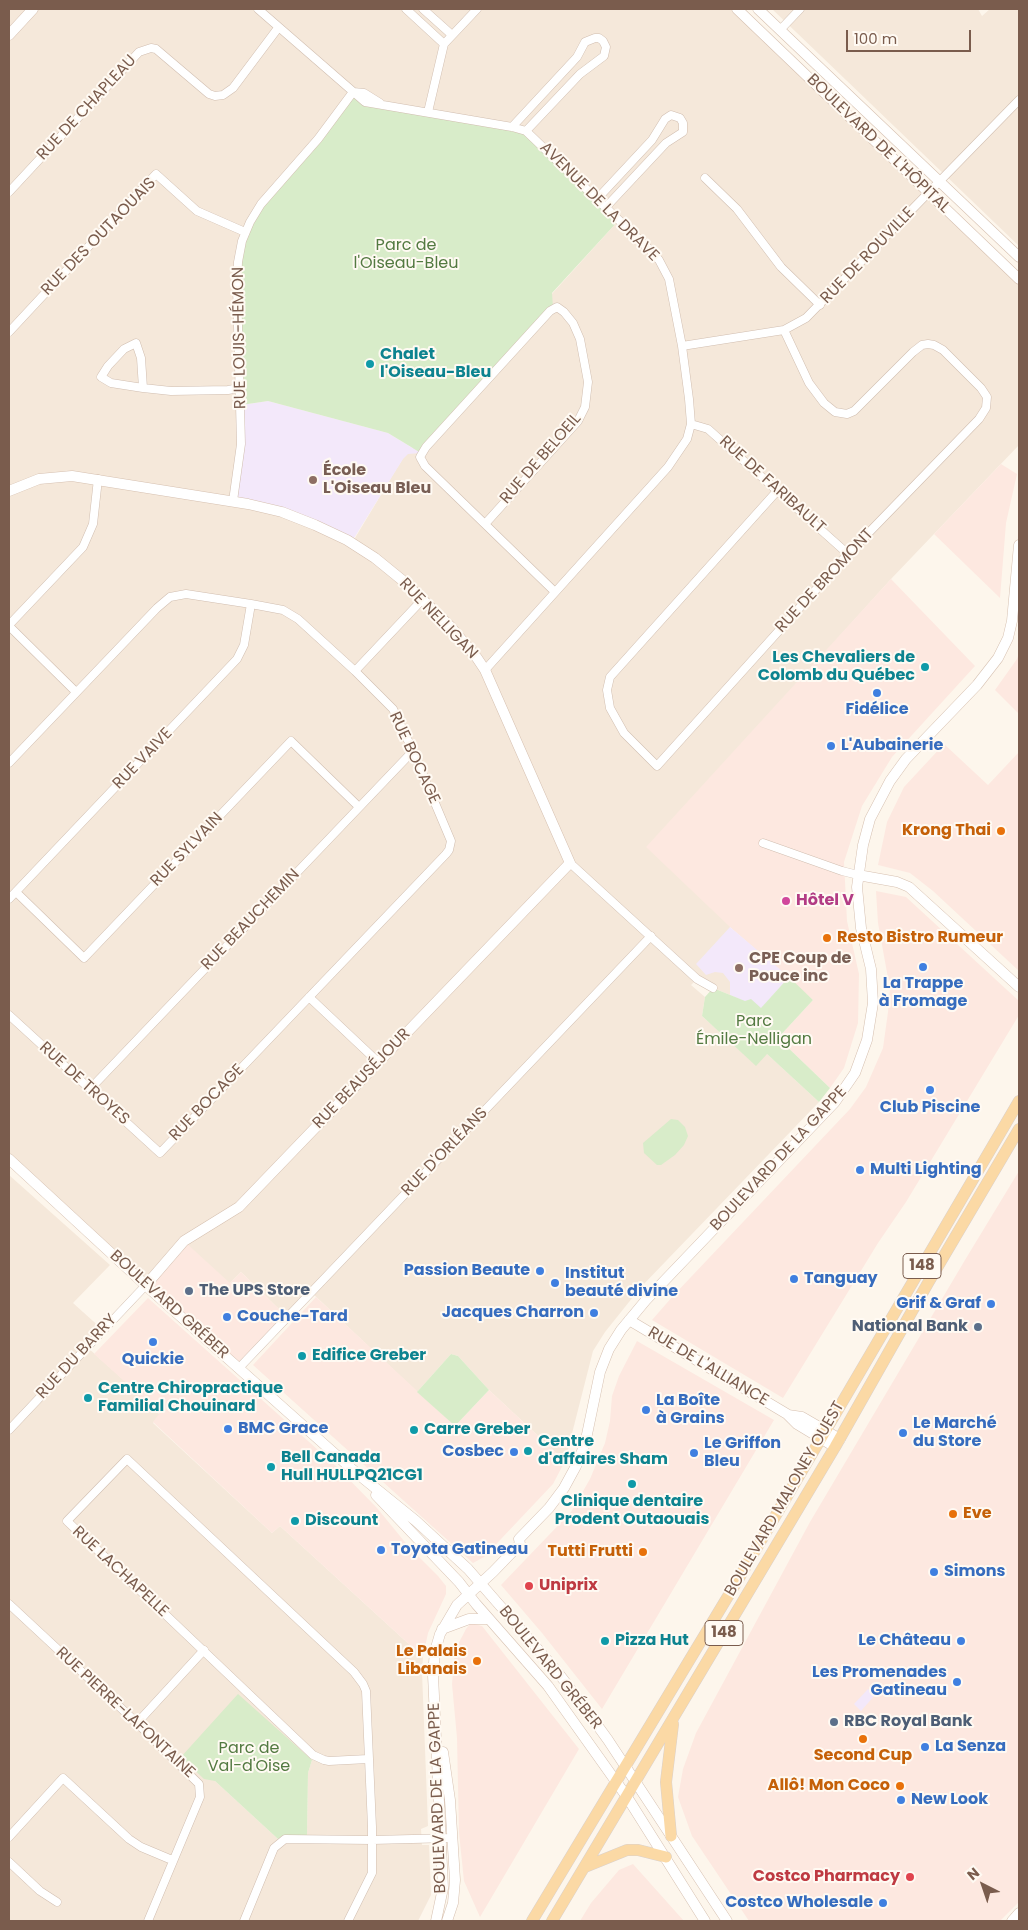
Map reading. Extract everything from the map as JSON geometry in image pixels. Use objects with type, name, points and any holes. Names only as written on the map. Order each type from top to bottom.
[{"type":"main road","name":"BOULEVARD MALONEY OUEST","points":[[532,1921],[626,1766],[1019,1101]]},
{"type":"main road","name":"BOULEVARD MALONEY OUEST","points":[[552,1921],[837,1443],[928,1283],[1019,1129]]},
{"type":"main road","points":[[671,1836],[666,1782],[674,1717]]},
{"type":"main road","points":[[585,1867],[627,1850],[638,1850],[666,1857]]},
{"type":"street","points":[[9,35],[33,9]]},
{"type":"street","name":"AVENUE DE LA DRAVE","points":[[258,9],[365,102],[512,127],[526,132],[598,199],[650,250],[664,270],[671,290],[682,346],[692,424]]},
{"type":"street","points":[[406,9],[444,44]]},
{"type":"street","points":[[424,9],[452,35]]},
{"type":"street","points":[[428,112],[444,44],[477,9]]},
{"type":"street","name":"BOULEVARD DE L'HÔPITAL","points":[[737,9],[1019,279]]},
{"type":"street","name":"BOULEVARD DE L'HÔPITAL","points":[[758,9],[1019,257]]},
{"type":"street","points":[[780,30],[800,9]]},
{"type":"street","name":"RUE DE CHAPLEAU","points":[[9,192],[138,52],[151,48],[156,49],[209,94],[223,95],[233,88],[278,28]]},
{"type":"street","points":[[512,127],[577,58],[585,42],[589,39],[599,38],[606,46],[604,56],[580,74],[526,132]]},
{"type":"street","name":"RUE LOUIS-HÉMON","points":[[233,501],[242,444],[237,286],[240,251],[254,214],[267,196],[318,139],[353,92]]},
{"type":"street","name":"RUE DE ROUVILLE","points":[[682,346],[784,330],[806,318],[1019,100]]},
{"type":"street","points":[[598,199],[652,140],[664,119],[671,115],[680,118],[683,123],[683,132],[666,143],[606,207]]},
{"type":"street","name":"RUE DES OUTAOUAIS","points":[[9,332],[156,174],[197,211],[246,232]]},
{"type":"street","points":[[705,178],[737,209],[781,267],[820,305]]},
{"type":"street","name":"RUE DE BELOEIL","points":[[485,524],[578,421],[585,407],[588,382],[580,339],[569,317],[557,307],[550,311],[421,453],[420,457],[425,466],[555,592]]},
{"type":"street","name":"RUE DE BROMONT","points":[[778,490],[610,677],[607,696],[610,708],[624,733],[657,766],[848,554],[979,419],[986,408],[987,398],[981,388],[943,350],[928,344],[913,352],[854,411],[847,414],[835,412],[824,403],[809,383],[784,330]]},
{"type":"street","points":[[143,388],[141,358],[136,343],[124,349],[108,366],[101,377],[111,383],[143,388],[171,391],[240,388]]},
{"type":"street","points":[[485,670],[676,458],[687,439],[692,424]]},
{"type":"street","name":"RUE DE FARIBAULT","points":[[692,424],[708,428],[848,554]]},
{"type":"street","name":"RUE NELLIGAN","points":[[9,491],[51,476],[72,476],[233,501],[282,512],[331,532],[375,558],[422,600],[465,643],[485,670],[570,863],[697,979],[713,988]]},
{"type":"street","points":[[76,692],[9,626],[83,547],[93,524],[98,479]]},
{"type":"street","name":"BOULEVARD DE LA GAPPE","points":[[436,1921],[443,1888],[433,1675],[435,1651],[442,1629],[457,1605],[520,1544],[519,1539],[549,1508],[564,1488],[585,1444],[604,1361],[615,1340],[629,1320],[835,1102],[855,1073],[867,1040],[873,1003],[871,969],[861,928],[858,906],[858,875],[870,819],[882,794],[906,759],[977,685],[998,658],[1008,638],[1012,621],[1017,592],[1019,545]]},
{"type":"street","name":"RUE BOCAGE","points":[[9,763],[156,608],[170,596],[186,594],[251,604],[275,608],[291,614],[307,625],[393,709],[450,836],[449,850],[160,1153]]},
{"type":"street","points":[[355,670],[422,600]]},
{"type":"street","name":"RUE VAIVE","points":[[9,900],[238,659],[244,646],[251,604]]},
{"type":"street","name":"RUE SYLVAIN","points":[[16,892],[84,958],[292,741],[359,807]]},
{"type":"street","name":"RUE BEAUCHEMIN","points":[[90,1089],[413,751]]},
{"type":"street","points":[[763,843],[842,871],[897,882],[909,887],[1019,987]]},
{"type":"street","name":"RUE BEAUSÉJOUR","points":[[146,1285],[184,1241],[240,1207],[570,863]]},
{"type":"street","name":"RUE D'ORLÉANS","points":[[239,1368],[650,936]]},
{"type":"street","points":[[309,997],[378,1062]]},
{"type":"street","points":[[9,1028],[12,1018]]},
{"type":"street","name":"RUE DE TROYES","points":[[12,1018],[160,1153]]},
{"type":"street","name":"BOULEVARD GRÉBER","points":[[9,1159],[239,1368],[354,1470],[426,1529],[459,1560],[566,1682],[626,1766],[727,1921]]},
{"type":"street","name":"RUE DU BARRY","points":[[9,1430],[146,1285]]},
{"type":"street","name":"RUE DE L'ALLIANCE","points":[[629,1320],[787,1414],[797,1424],[822,1434],[837,1443]]},
{"type":"street","name":"RUE LACHAPELLE","points":[[348,1921],[371,1878],[372,1840],[366,1691],[359,1678],[127,1459],[67,1521],[318,1758],[329,1761],[368,1759]]},
{"type":"street","name":"BOULEVARD GRÉBER","points":[[354,1470],[468,1594],[548,1686],[627,1797],[705,1921]]},
{"type":"street","name":"RUE PIERRE-LAFONTAINE","points":[[9,1604],[137,1722],[199,1784],[200,1797],[148,1921]]},
{"type":"street","points":[[442,1629],[469,1620],[489,1619]]},
{"type":"street","points":[[137,1722],[204,1650]]},
{"type":"street","name":"BOULEVARD DE LA GAPPE","points":[[433,1675],[450,1800],[453,1838],[455,1880],[453,1903],[447,1921]]},
{"type":"street","points":[[9,1836],[63,1778],[129,1839],[141,1847],[172,1860]]},
{"type":"street","points":[[244,1921],[274,1848],[285,1839],[372,1840],[453,1838]]},
{"type":"street","points":[[9,1862],[40,1891],[57,1902]]},
{"type":"street","points":[[1012,1921],[1019,1913]]},
{"type":"shaded area","points":[[9,9],[737,9],[1019,279],[1019,445],[891,579],[839,637],[730,927],[745,1001],[713,988],[697,979],[691,985],[705,997],[702,1016],[756,1065],[766,1053],[819,1102],[641,1287],[605,1332],[593,1351],[565,1461],[489,1390],[458,1356],[451,1354],[417,1392],[311,1292],[287,1317],[241,1272],[230,1283],[146,1285],[9,1159]],"holes":[[[619,220],[403,458],[352,543],[248,504],[241,405]]]},
{"type":"shaded area","points":[[772,9],[978,9],[982,16],[990,9],[1019,9],[1019,246]]},
{"type":"shaded area","name":"École L'Oiseau Bleu","points":[[268,401],[388,433],[421,453],[408,454],[403,459],[351,543],[331,532],[233,501],[241,405]]},
{"type":"shaded area","points":[[1001,464],[1017,474],[1006,523],[1000,598],[934,534]]},
{"type":"shaded area","points":[[891,579],[975,666],[892,757],[862,806],[844,862],[847,921],[859,974],[858,1023],[844,1068],[830,1088],[778,1038],[813,1000],[730,927],[646,847]]},
{"type":"shaded area","points":[[1019,653],[1019,714],[995,690],[1017,659]]},
{"type":"shaded area","points":[[944,744],[988,785],[1019,752],[1019,971],[933,891],[910,873],[878,865],[887,822],[904,787]]},
{"type":"shaded area","points":[[876,891],[906,897],[1019,1001],[1019,1015],[906,1202],[878,1243],[783,1398],[652,1320],[850,1109],[866,1087],[883,1048],[890,989],[878,923]]},
{"type":"shaded area","name":"CPE Coup de Pouce inc","points":[[730,927],[789,977],[761,1009],[730,995],[730,982],[723,973],[715,972],[706,975],[696,964]]},
{"type":"shaded area","name":"Les Promenades Gatineau","points":[[1019,1171],[1019,1902],[1000,1921],[749,1921],[692,1836],[678,1797],[683,1769],[696,1733],[810,1522]]},
{"type":"shaded area","points":[[9,1175],[110,1265],[73,1303],[103,1330],[87,1347],[134,1389],[132,1391],[160,1415],[153,1423],[272,1533],[280,1526],[423,1657],[428,1826],[421,1829],[422,1845],[429,1845],[431,1895],[418,1921],[9,1921]],"holes":[[[312,1760],[308,1773],[307,1835],[278,1839],[215,1781]]]},
{"type":"shaded area","points":[[184,1241],[230,1283],[241,1272],[287,1317],[239,1368],[146,1285]]},
{"type":"shaded area","points":[[316,1297],[455,1426],[489,1390],[565,1461],[553,1484],[484,1557],[473,1563],[253,1365]]},
{"type":"shaded area","points":[[148,1298],[336,1466],[377,1508],[409,1547],[446,1586],[446,1594],[428,1633],[423,1657],[280,1526],[272,1533],[153,1422],[159,1414],[94,1354]]},
{"type":"shaded area","points":[[637,1341],[774,1420],[602,1709],[501,1585],[571,1512],[590,1479],[605,1443],[610,1421],[612,1396],[619,1376]]},
{"type":"shaded area","points":[[471,1623],[482,1626],[579,1749],[480,1917],[464,1881],[459,1833],[457,1738],[452,1684],[455,1650]]},
{"type":"shaded area","points":[[868,1689],[875,1695],[861,1711],[854,1704]]},
{"type":"shaded area","points":[[633,1864],[684,1921],[580,1921],[591,1903],[619,1870]]},
{"type":"green space","name":"Parc de l'Oiseau-Bleu","points":[[353,92],[361,99],[519,129],[619,220],[552,293],[553,308],[421,453],[388,433],[268,401],[241,405],[238,262],[250,222]]},
{"type":"green space","name":"Parc Émile-Nelligan","points":[[789,977],[813,1000],[778,1038],[830,1088],[819,1102],[767,1054],[756,1066],[702,1016],[705,997],[713,988],[745,1001],[751,999],[761,1008]]},
{"type":"green space","points":[[671,1119],[678,1120],[685,1127],[688,1136],[684,1145],[675,1155],[661,1165],[657,1165],[644,1153],[643,1143]]},
{"type":"green space","points":[[451,1354],[458,1356],[489,1390],[455,1426],[417,1392]]},
{"type":"green space","name":"Parc de Val-d'Oise","points":[[238,1694],[312,1760],[308,1773],[307,1836],[282,1837],[278,1839],[215,1781],[204,1779],[181,1757]]},
{"type":"place","name":"Chalet l'Oiseau-Bleu","points":[[370,364]]},
{"type":"place","name":"École L'Oiseau Bleu","points":[[313,480]]},
{"type":"place","name":"Les Chevaliers de Colomb du Québec","points":[[925,667]]},
{"type":"place","name":"Fidélice","points":[[877,693]]},
{"type":"place","name":"L'Aubainerie","points":[[831,746]]},
{"type":"place","name":"Krong Thai","points":[[1001,831]]},
{"type":"place","name":"Hôtel V","points":[[786,901]]},
{"type":"place","name":"Resto Bistro Rumeur","points":[[827,938]]},
{"type":"place","name":"La Trappe à Fromage","points":[[923,967]]},
{"type":"place","name":"CPE Coup de Pouce inc","points":[[739,968]]},
{"type":"place","name":"Club Piscine","points":[[930,1090]]},
{"type":"place","name":"Multi Lighting","points":[[860,1170]]},
{"type":"place","name":"Passion Beaute","points":[[540,1271]]},
{"type":"place","name":"Tanguay","points":[[794,1279]]},
{"type":"place","name":"Institut beauté divine","points":[[555,1283]]},
{"type":"place","name":"The UPS Store","points":[[189,1291]]},
{"type":"place","name":"Grif & Graf","points":[[991,1304]]},
{"type":"place","name":"Jacques Charron","points":[[594,1313]]},
{"type":"place","name":"Couche-Tard","points":[[227,1317]]},
{"type":"place","name":"National Bank","points":[[978,1327]]},
{"type":"place","name":"Quickie","points":[[153,1342]]},
{"type":"place","name":"Edifice Greber","points":[[302,1356]]},
{"type":"place","name":"Centre Chiropractique Familial Chouinard","points":[[88,1398]]},
{"type":"place","name":"La Boîte à Grains","points":[[646,1410]]},
{"type":"place","name":"BMC Grace","points":[[228,1429]]},
{"type":"place","name":"Carre Greber","points":[[414,1430]]},
{"type":"place","name":"Le Marché du Store","points":[[903,1433]]},
{"type":"place","name":"Centre d'affaires Sham","points":[[528,1451]]},
{"type":"place","name":"Cosbec","points":[[514,1452]]},
{"type":"place","name":"Le Griffon Bleu","points":[[694,1453]]},
{"type":"place","name":"Bell Canada Hull HULLPQ21CG1","points":[[271,1467]]},
{"type":"place","name":"Clinique dentaire Prodent Outaouais","points":[[632,1484]]},
{"type":"place","name":"Eve","points":[[953,1514]]},
{"type":"place","name":"Discount","points":[[295,1521]]},
{"type":"place","name":"Toyota Gatineau","points":[[381,1550]]},
{"type":"place","name":"Tutti Frutti","points":[[643,1552]]},
{"type":"place","name":"Simons","points":[[934,1572]]},
{"type":"place","name":"Uniprix","points":[[529,1586]]},
{"type":"place","name":"Pizza Hut","points":[[605,1641]]},
{"type":"place","name":"Le Château","points":[[961,1641]]},
{"type":"place","name":"Le Palais Libanais","points":[[477,1661]]},
{"type":"place","name":"Les Promenades Gatineau","points":[[957,1682]]},
{"type":"place","name":"RBC Royal Bank","points":[[834,1722]]},
{"type":"place","name":"Second Cup","points":[[863,1739]]},
{"type":"place","name":"La Senza","points":[[925,1747]]},
{"type":"place","name":"Allô! Mon Coco","points":[[900,1786]]},
{"type":"place","name":"New Look","points":[[901,1800]]},
{"type":"place","name":"Costco Pharmacy","points":[[910,1877]]},
{"type":"place","name":"Costco Wholesale","points":[[883,1903]]}]
